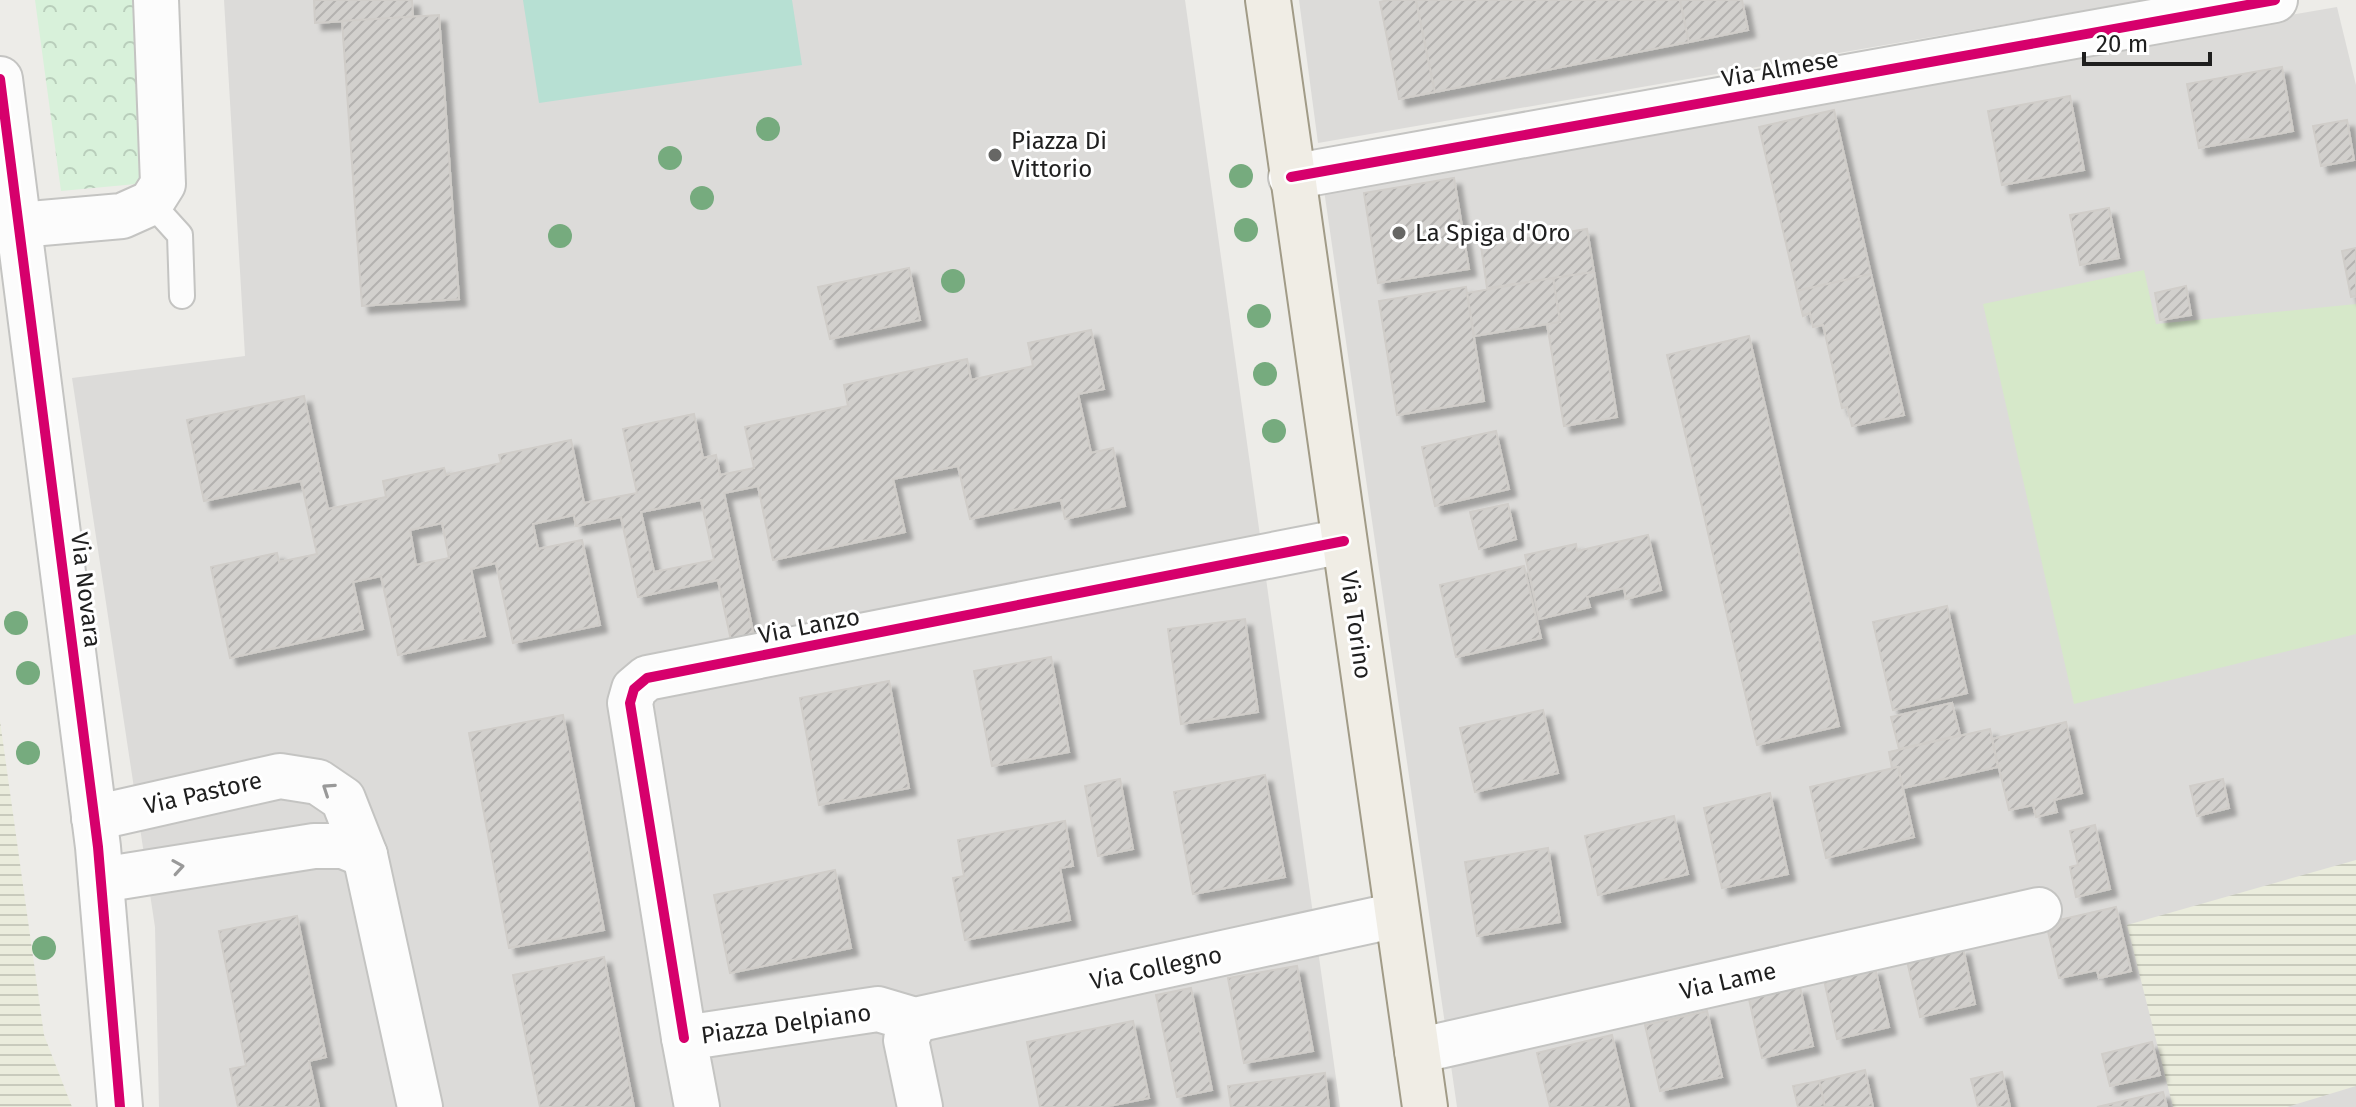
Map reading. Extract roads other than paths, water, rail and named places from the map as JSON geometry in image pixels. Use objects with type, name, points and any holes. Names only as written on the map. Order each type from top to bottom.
[{"type":"main road","name":"Via Torino","points":[[1268,0],[1425,1107]]},
{"type":"street","points":[[19,225],[122,216],[151,203],[163,184],[156,0]]},
{"type":"street","name":"Via Almese","points":[[1291,177],[2275,0]]},
{"type":"street","name":"Via Novara","points":[[0,79],[94,818],[120,1107]]},
{"type":"street","name":"Via Lanzo","points":[[684,1038],[630,703],[634,689],[647,678],[1344,541]]},
{"type":"street","name":"Via Pastore","points":[[94,818],[280,776],[318,782],[343,799],[365,855],[420,1107]]},
{"type":"street","points":[[101,880],[314,846],[343,846],[365,855]]},
{"type":"street","name":"Via Lame","points":[[1417,1051],[2039,910]]},
{"type":"street","name":"Via Collegno","points":[[915,1020],[1397,915]]},
{"type":"street","name":"Piazza Delpiano","points":[[697,1107],[684,1038],[878,1009],[915,1020]]},
{"type":"street","points":[[915,1020],[906,1040],[920,1107]]},
{"type":"lane","points":[[151,203],[180,235],[182,296]]},
{"type":"place","name":"Piazza Di Vittorio","points":[[995,155]]},
{"type":"place","name":"La Spiga d'Oro","points":[[1399,233]]}]
